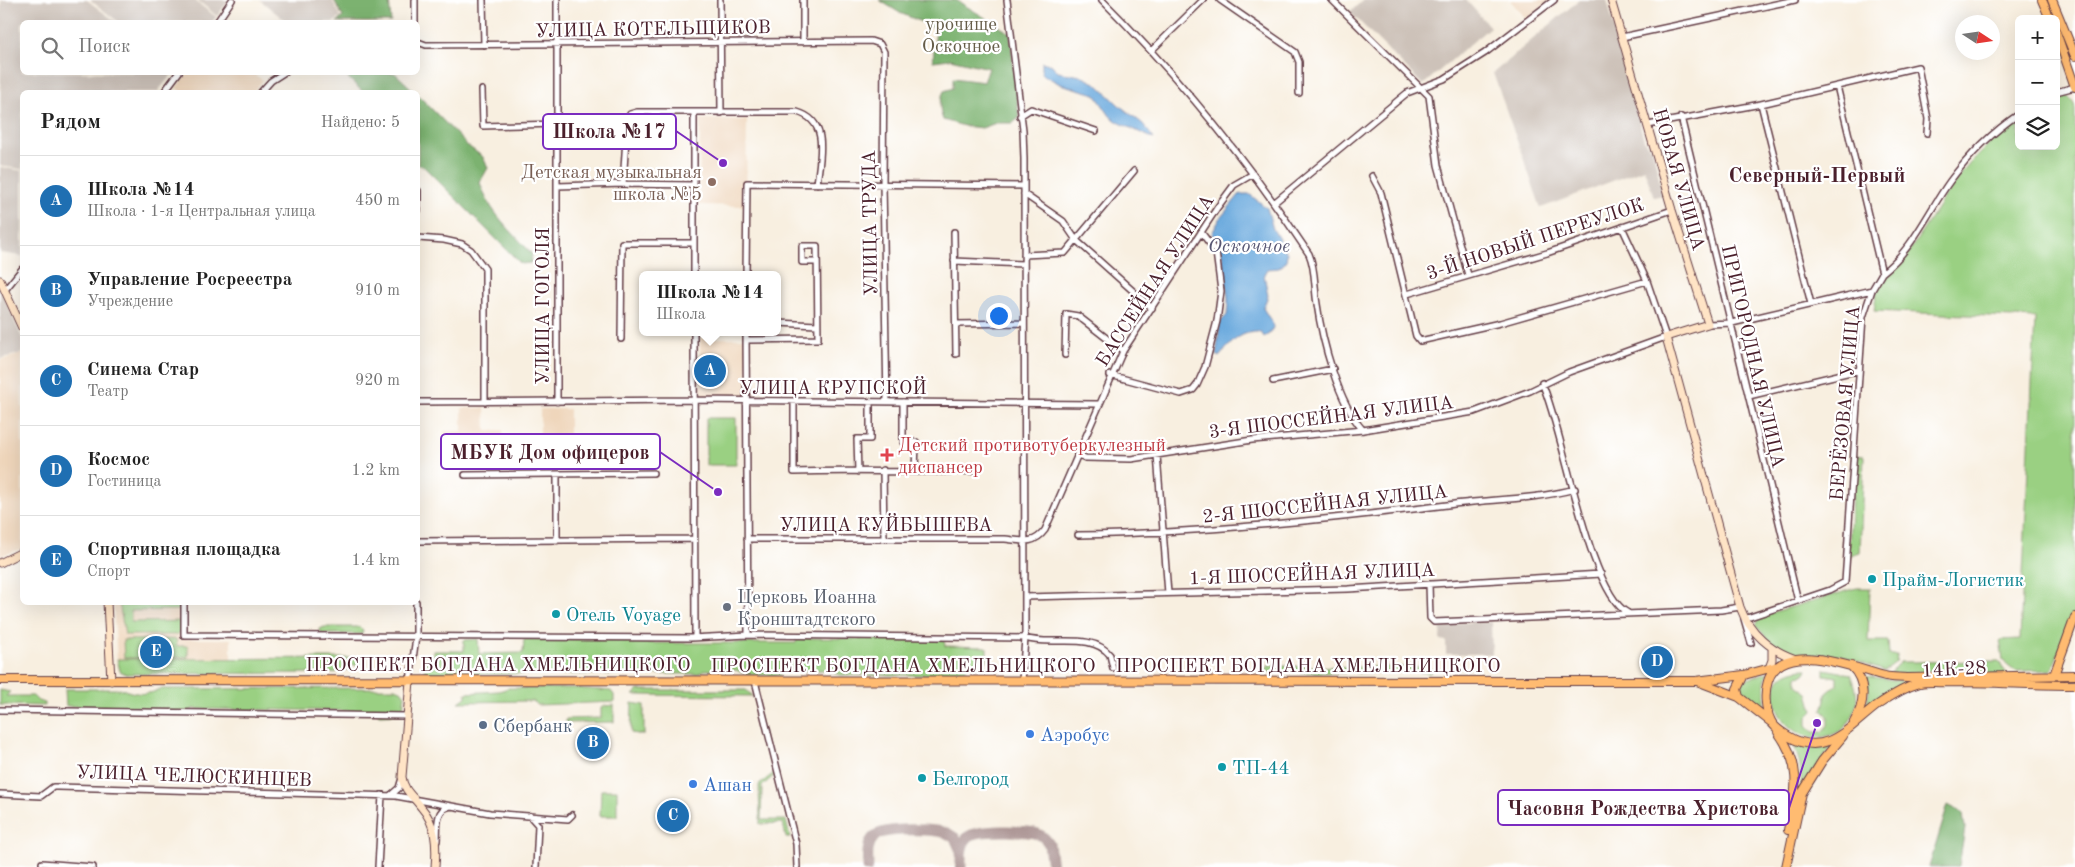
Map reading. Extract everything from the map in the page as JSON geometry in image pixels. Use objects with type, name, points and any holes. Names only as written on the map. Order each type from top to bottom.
[{"type":"main road","points":[[2042,0],[2048,15]]},
{"type":"main road","points":[[2052,0],[2075,56]]},
{"type":"main road","points":[[2060,44],[2075,87]]},
{"type":"main road","points":[[2054,675],[2075,617]]},
{"type":"main road","points":[[1769,668],[1797,659],[1824,659],[1850,665],[1858,674],[1863,694],[1858,715],[1849,730],[1822,761],[1802,793],[1786,867]]},
{"type":"main road","name":"14К-28","points":[[1850,665],[1886,676],[1908,678],[2075,675]]},
{"type":"main road","points":[[1778,666],[1770,676],[1766,688],[1766,703],[1772,724],[1787,746],[1795,768],[1796,790],[1781,867]]},
{"type":"main road","name":"ПРОСПЕКТ БОГДАНА ХМЕЛЬНИЦКОГО","points":[[0,678],[111,681],[410,682],[1696,681],[1744,675],[1769,668]]},
{"type":"main road","points":[[1739,697],[1737,689],[1744,675]]},
{"type":"main road","name":"ПРОСПЕКТ БОГДАНА ХМЕЛЬНИЦКОГО","points":[[1696,681],[1739,697],[1772,724]]},
{"type":"main road","name":"14К-28","points":[[1849,730],[1880,704],[1900,691],[1920,683],[1985,682],[2075,685]]},
{"type":"main road","points":[[1772,724],[1791,738],[1810,743],[1831,740],[1849,730]]},
{"type":"street","points":[[218,20],[232,0]]},
{"type":"street","points":[[415,0],[415,20]]},
{"type":"street","points":[[483,0],[484,45]]},
{"type":"street","name":"УЛИЦА ГОГОЛЯ","points":[[557,0],[557,402]]},
{"type":"street","points":[[720,0],[721,113]]},
{"type":"street","points":[[803,0],[803,42]]},
{"type":"street","points":[[1007,0],[1023,130],[1023,402],[1026,638],[1022,681]]},
{"type":"street","points":[[1102,0],[1152,50],[1254,174],[1275,202],[1313,263],[1318,314],[1333,369],[1356,423],[1363,430]]},
{"type":"street","points":[[1152,50],[1203,0]]},
{"type":"street","points":[[1220,0],[1295,52],[1299,62],[1299,93]]},
{"type":"street","points":[[1332,0],[1429,96],[1438,165],[1468,275]]},
{"type":"street","points":[[1275,202],[1408,94],[1437,84],[1485,53],[1554,0]]},
{"type":"street","name":"НОВАЯ УЛИЦА","points":[[1611,0],[1672,210],[1708,324]]},
{"type":"street","points":[[1622,37],[1795,0]]},
{"type":"street","name":"УЛИЦА КОТЕЛЬЩИКОВ","points":[[420,43],[426,45],[720,42],[871,42],[880,44]]},
{"type":"street","name":"УЛИЦА ТРУДА","points":[[880,44],[884,52],[883,184],[887,402]]},
{"type":"street","points":[[1648,125],[1681,117],[1761,104],[1918,67],[1928,119],[1927,133]]},
{"type":"street","points":[[166,90],[177,75]]},
{"type":"street","points":[[262,90],[280,75]]},
{"type":"street","points":[[1837,86],[1882,273]]},
{"type":"street","points":[[2060,91],[2075,87]]},
{"type":"street","points":[[482,90],[483,126],[557,124]]},
{"type":"street","points":[[1761,104],[1811,304]]},
{"type":"street","points":[[1020,116],[1031,109],[1096,131]]},
{"type":"street","points":[[623,184],[627,123],[630,114],[637,112],[797,112],[812,119],[817,125],[821,138],[817,184]]},
{"type":"street","points":[[694,113],[694,271]]},
{"type":"street","name":"ПРИГОРОДНАЯ УЛИЦА","points":[[1681,117],[1798,602]]},
{"type":"street","name":"БЕРЁЗОВАЯ УЛИЦА","points":[[1798,602],[1845,582],[1863,317],[1872,290],[1882,273],[1911,245],[1950,181],[1976,147],[2015,117]]},
{"type":"street","points":[[1024,255],[1065,253],[1134,171]]},
{"type":"street","name":"БАССЕЙНАЯ УЛИЦА","points":[[1025,542],[1039,538],[1045,530],[1110,375],[1123,351],[1234,184],[1254,174]]},
{"type":"street","points":[[1372,176],[1381,193],[1416,336],[1422,341],[1500,323],[1647,281]]},
{"type":"street","points":[[746,271],[747,183],[1024,186]]},
{"type":"street","points":[[557,186],[623,184],[694,185]]},
{"type":"street","points":[[1024,194],[1063,221],[1076,240],[1152,308]]},
{"type":"street","name":"3-Й НОВЫЙ ПЕРЕУЛОК","points":[[1407,294],[1547,253],[1672,210]]},
{"type":"street","points":[[1622,227],[1647,281],[1666,337],[1751,643]]},
{"type":"street","points":[[954,232],[956,354]]},
{"type":"street","points":[[1110,375],[1181,394],[1193,390],[1197,385],[1205,366],[1221,306],[1216,252],[1201,232]]},
{"type":"street","points":[[420,238],[462,244],[471,250],[485,269],[485,402]]},
{"type":"street","points":[[621,339],[622,243],[694,243]]},
{"type":"street","points":[[954,261],[1024,264]]},
{"type":"street","points":[[746,340],[818,339],[817,262]]},
{"type":"street","points":[[5,290],[20,271]]},
{"type":"street","points":[[0,280],[20,324]]},
{"type":"street","points":[[1666,337],[1708,324],[1732,323],[1872,290]]},
{"type":"street","points":[[1065,355],[1066,314],[1078,316],[1123,351]]},
{"type":"street","points":[[781,323],[817,325]]},
{"type":"street","points":[[956,324],[1024,323]]},
{"type":"street","points":[[694,336],[695,637]]},
{"type":"street","points":[[746,336],[748,635]]},
{"type":"street","name":"3-Я ШОССЕЙНАЯ УЛИЦА","points":[[1077,454],[1085,458],[1109,460],[1157,455],[1252,440],[1363,430],[1474,412],[1530,391],[1569,372],[1666,337]]},
{"type":"street","points":[[1273,381],[1333,369]]},
{"type":"street","points":[[1749,396],[1859,370]]},
{"type":"street","points":[[1542,384],[1555,416],[1586,533],[1601,574],[1616,604],[1629,613]]},
{"type":"street","name":"УЛИЦА КРУПСКОЙ","points":[[420,402],[694,400],[1098,404]]},
{"type":"street","points":[[794,402],[794,472],[883,470],[915,471],[921,473],[975,471]]},
{"type":"street","points":[[858,472],[856,439],[870,439],[870,402]]},
{"type":"street","points":[[903,402],[903,442],[916,442],[915,471]]},
{"type":"street","points":[[1157,455],[1165,534],[1168,592]]},
{"type":"street","points":[[883,470],[884,538]]},
{"type":"street","points":[[465,475],[653,473]]},
{"type":"street","points":[[557,474],[557,541]]},
{"type":"street","name":"2-Я ШОССЕЙНАЯ УЛИЦА","points":[[1078,535],[1165,534],[1329,519],[1487,500],[1525,498],[1575,489]]},
{"type":"street","points":[[420,541],[694,539]]},
{"type":"street","name":"УЛИЦА КУЙБЫШЕВА","points":[[747,539],[1005,539],[1025,542]]},
{"type":"street","points":[[0,563],[20,553]]},
{"type":"street","name":"1-Я ШОССЕЙНАЯ УЛИЦА","points":[[1025,597],[1303,590],[1601,574]]},
{"type":"street","points":[[1429,584],[1430,618],[1434,622],[1721,610],[1740,606]]},
{"type":"street","points":[[1744,618],[1798,602]]},
{"type":"street","points":[[107,605],[111,681]]},
{"type":"street","points":[[184,605],[184,636],[695,637],[748,635],[1026,638],[1038,642],[1079,642],[1097,645],[1110,655],[1113,668]]},
{"type":"street","points":[[393,796],[402,777],[416,637],[416,605]]},
{"type":"street","points":[[1744,618],[1772,650],[1797,659]]},
{"type":"street","points":[[1769,668],[1772,660],[1772,650]]},
{"type":"street","points":[[755,681],[796,844],[797,867]]},
{"type":"street","points":[[0,710],[407,716]]},
{"type":"street","points":[[402,777],[405,788],[427,815],[433,829],[436,847]]},
{"type":"street","name":"УЛИЦА ЧЕЛЮСКИНЦЕВ","points":[[0,794],[41,796],[53,787],[58,787],[382,795],[449,807]]},
{"type":"street","points":[[393,796],[402,793],[405,788]]},
{"type":"street","points":[[378,867],[382,795]]},
{"type":"street","points":[[427,815],[428,810],[435,804]]},
{"type":"street","points":[[435,867],[440,813],[443,809],[449,807],[568,819],[572,815]]},
{"type":"street","points":[[530,816],[538,825],[536,867]]},
{"type":"street","points":[[42,863],[93,867]]},
{"type":"shaded area","points":[[1,0],[87,0],[113,20],[20,20],[20,75],[171,75],[159,90],[20,90],[20,169],[0,166]]},
{"type":"shaded area","points":[[90,0],[194,0],[216,17],[214,20],[116,20]]},
{"type":"shaded area","points":[[197,0],[229,0],[217,16]]},
{"type":"shaded area","points":[[260,0],[332,0],[341,17],[337,20],[285,20]]},
{"type":"shaded area","points":[[1363,0],[1466,0],[1490,27],[1423,85],[1350,12]]},
{"type":"shaded area","points":[[1510,0],[1551,0],[1527,20]]},
{"type":"shaded area","points":[[1579,0],[1607,0],[1644,140],[1653,151],[1663,195],[1654,197],[1644,169],[1541,208],[1493,73]]},
{"type":"shaded area","points":[[186,75],[255,75],[263,80],[255,90],[179,90],[176,88]]},
{"type":"shaded area","points":[[700,119],[747,120],[746,206],[699,205]]},
{"type":"shaded area","points":[[0,167],[20,171],[20,256],[0,253]]},
{"type":"shaded area","points":[[0,289],[20,334],[20,354],[0,359]]},
{"type":"shaded area","points":[[700,338],[747,338],[747,398],[700,399]]},
{"type":"shaded area","points":[[20,355],[20,550],[0,556],[0,360]]},
{"type":"shaded area","points":[[462,408],[485,408],[486,430],[503,430],[503,450],[486,450],[486,471],[462,471],[462,450],[444,450],[444,431],[462,431]]},
{"type":"shaded area","points":[[540,409],[569,409],[569,440],[580,440],[580,470],[531,470],[531,440],[540,440]]},
{"type":"shaded area","points":[[113,605],[179,605],[181,639],[231,639],[231,658],[117,659]]},
{"type":"shaded area","points":[[1491,622],[1492,654],[1446,654],[1446,641],[1440,640],[1441,623]]},
{"type":"green space","points":[[334,0],[389,0],[391,20],[339,20],[343,17]]},
{"type":"green space","name":"урочище Оскочное","points":[[879,0],[956,0],[1010,33],[1019,118],[1013,123],[996,123],[982,128],[964,126],[943,120],[940,102],[944,91],[953,88],[953,78],[984,82],[989,68],[950,59],[933,61],[936,28],[900,13]]},
{"type":"green space","points":[[345,75],[397,75],[413,90],[361,90]]},
{"type":"green space","points":[[2060,96],[2069,98],[2073,102],[2075,109],[2075,610],[2052,670],[2016,671],[2003,661],[2000,640],[2020,639],[2035,318],[1874,311],[1877,287],[1884,274],[1905,258],[1953,184],[1971,162],[2006,127],[2015,121],[2015,150],[2060,150]]},
{"type":"green space","points":[[420,97],[468,146],[483,157],[488,168],[480,182],[484,193],[502,221],[532,254],[531,263],[521,264],[423,166],[420,165]]},
{"type":"green space","points":[[706,418],[736,418],[736,465],[706,465]]},
{"type":"green space","points":[[1855,455],[1864,456],[1860,553],[1848,557]]},
{"type":"green space","points":[[1857,588],[1870,588],[1868,641],[1888,641],[1889,655],[1897,655],[1896,662],[1884,671],[1840,655],[1792,655],[1776,648],[1756,626],[1760,616]]},
{"type":"green space","points":[[119,605],[181,605],[180,610],[131,611],[131,622],[181,621],[182,630],[177,635],[125,635]]},
{"type":"green space","points":[[324,627],[359,627],[363,631],[362,634],[321,634],[320,629]]},
{"type":"green space","points":[[797,638],[944,639],[945,646],[987,647],[987,661],[966,662],[966,670],[935,675],[840,675],[823,670],[786,671],[779,675],[747,675],[736,670],[705,670],[697,674],[428,674],[424,671],[426,662],[433,660],[433,651],[464,651],[464,640],[478,639],[479,654],[523,653],[524,639],[646,639],[648,643],[796,643]]},
{"type":"green space","points":[[176,639],[177,646],[188,646],[188,657],[124,658],[123,640]]},
{"type":"green space","points":[[366,658],[366,665],[350,665],[350,669],[333,673],[126,674],[120,671],[117,659]]},
{"type":"green space","points":[[1999,661],[2005,673],[2004,675],[1890,674],[1900,662]]},
{"type":"green space","points":[[1268,666],[1344,667],[1347,671],[1344,673],[1268,672],[1265,670]]},
{"type":"green space","points":[[1355,667],[1429,667],[1432,671],[1429,673],[1414,671],[1355,673],[1352,669]]},
{"type":"green space","points":[[1807,669],[1804,675],[1797,676],[1797,685],[1808,693],[1813,711],[1807,717],[1807,725],[1813,732],[1822,732],[1828,725],[1828,716],[1822,710],[1827,693],[1837,685],[1837,677],[1824,675],[1824,669],[1851,674],[1857,699],[1855,710],[1847,725],[1837,733],[1827,736],[1810,737],[1795,731],[1784,721],[1776,707],[1774,694],[1778,681],[1789,672]]},
{"type":"green space","points":[[1768,672],[1765,681],[1765,712],[1740,691],[1742,681]]},
{"type":"green space","points":[[1864,676],[1909,682],[1866,707],[1869,691]]},
{"type":"green space","points":[[395,688],[401,690],[405,695],[402,714],[379,715],[376,711],[192,709],[191,712],[143,711],[142,707],[66,706],[65,689],[122,689],[141,694],[151,693],[160,689]]},
{"type":"green space","points":[[509,688],[576,688],[611,691],[614,695],[614,702],[538,705],[532,701],[459,702],[466,697],[466,693],[499,691]]},
{"type":"green space","points":[[0,690],[10,692],[6,696],[33,696],[38,701],[45,703],[45,706],[0,705]]},
{"type":"green space","points":[[638,690],[746,690],[753,696],[633,695]]},
{"type":"green space","points":[[632,703],[644,705],[644,735],[631,733]]},
{"type":"green space","points":[[614,705],[614,722],[566,723],[566,719],[601,718],[601,708]]},
{"type":"green space","points":[[1792,742],[1810,748],[1832,746],[1801,791],[1800,766]]},
{"type":"green space","points":[[775,772],[776,774],[762,786],[761,820],[786,820],[790,838],[786,838],[783,823],[760,824],[759,785]]},
{"type":"green space","points":[[601,790],[617,790],[617,816],[600,816]]},
{"type":"green space","points":[[1948,805],[1963,813],[1965,828],[1959,867],[1929,867]]},
{"type":"water","points":[[1042,62],[1052,65],[1058,72],[1081,76],[1097,84],[1143,124],[1154,139],[1118,122],[1110,116],[1095,94],[1060,84],[1042,74]]},
{"type":"water","name":"Оскочное","points":[[1240,194],[1249,194],[1267,208],[1273,229],[1287,253],[1286,262],[1279,268],[1267,269],[1264,274],[1268,296],[1263,308],[1274,326],[1269,334],[1264,337],[1261,332],[1242,335],[1219,357],[1216,355],[1220,322],[1227,315],[1228,299],[1222,255],[1212,233],[1221,217]]},
{"type":"taxiway","points":[[868,867],[868,851],[871,840],[879,834],[898,830],[947,833],[955,838],[961,851]]},
{"type":"taxiway","points":[[961,867],[962,847],[968,837],[973,834],[1001,831],[1038,834],[1046,839],[1049,844],[1052,867]]},
{"type":"place","name":"Школа №17","points":[[723,163]]},
{"type":"place","name":"Детская музыкальная школа №5","points":[[712,182]]},
{"type":"place","name":"Школа №14","points":[[710,371]]},
{"type":"place","name":"Детский противотуберкулезный диспансер","points":[[887,455]]},
{"type":"place","name":"МБУК Дом офицеров","points":[[718,492]]},
{"type":"place","name":"Прайм-Логистик","points":[[1872,579]]},
{"type":"place","name":"Церковь Иоанна Кронштадтского","points":[[727,607]]},
{"type":"place","name":"Отель Voyage","points":[[556,614]]},
{"type":"place","name":"Спортивная площадка","points":[[156,652]]},
{"type":"place","name":"Космос","points":[[1657,662]]},
{"type":"place","name":"Часовня Рождества Христова","points":[[1817,723]]},
{"type":"place","name":"Сбербанк","points":[[483,725]]},
{"type":"place","name":"Аэробус","points":[[1030,734]]},
{"type":"place","name":"Управление Росреестра","points":[[593,743]]},
{"type":"place","name":"ТП-44","points":[[1222,767]]},
{"type":"place","name":"Белгород","points":[[922,778]]},
{"type":"place","name":"Ашан","points":[[693,784]]},
{"type":"place","name":"Синема Стар","points":[[673,816]]},
{"type":"district","name":"Северный-Первый","points":[[1817,175]]}]
